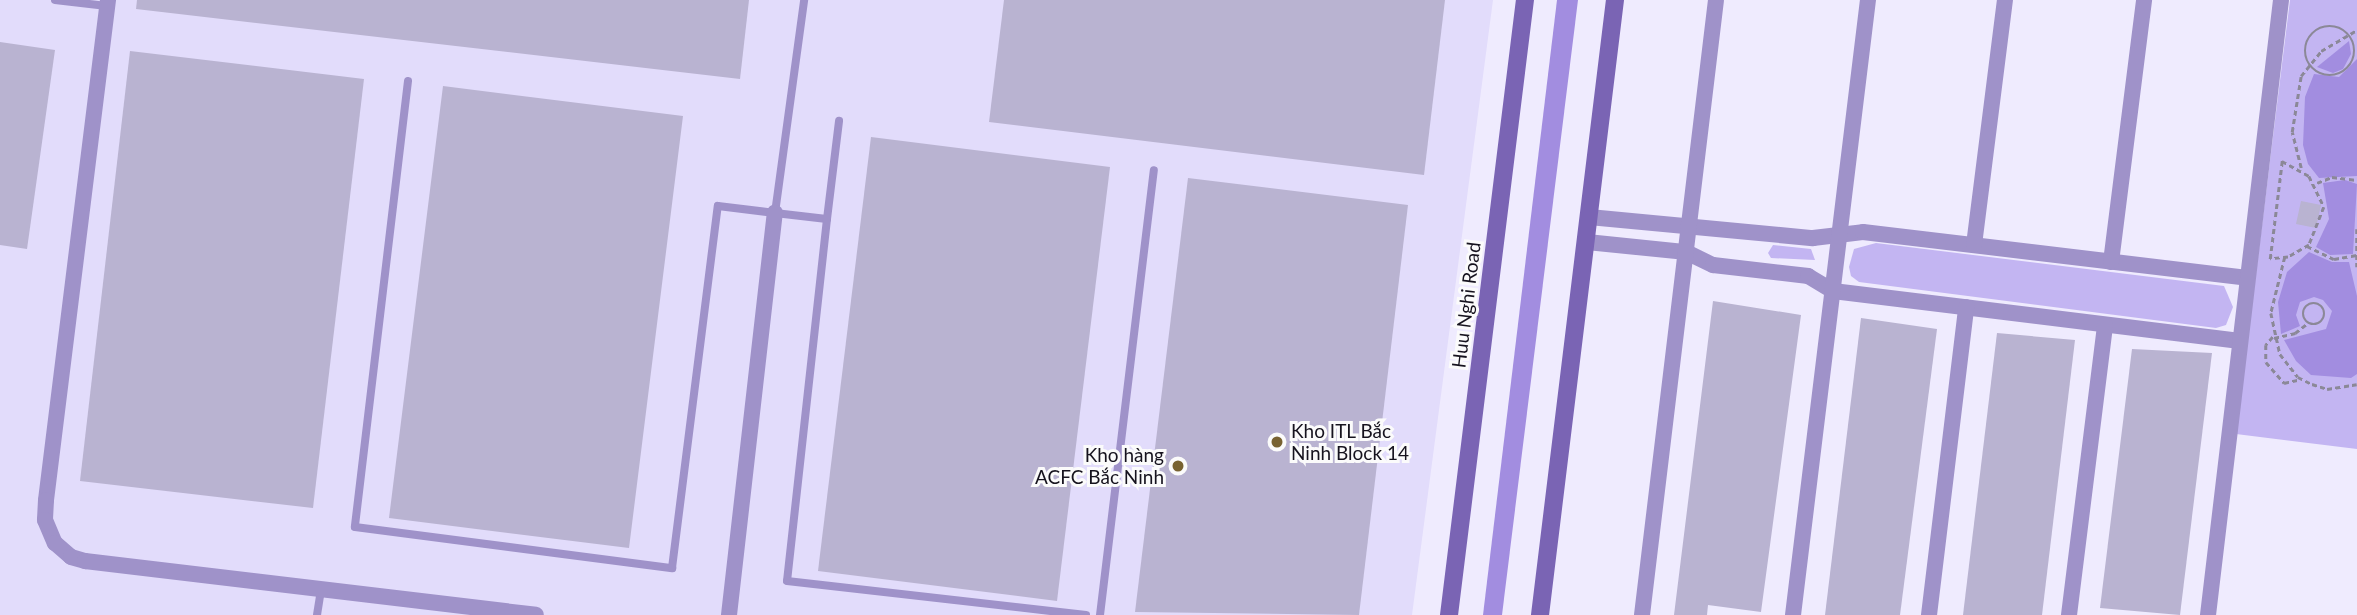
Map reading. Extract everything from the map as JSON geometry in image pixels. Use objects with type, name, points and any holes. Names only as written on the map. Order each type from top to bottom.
[{"type":"main road","name":"Huu Nghi Road","points":[[1448,615],[1525,0]]},
{"type":"main road","points":[[1540,615],[1615,0]]},
{"type":"street","points":[[1643,615],[1716,0]]},
{"type":"street","points":[[1793,615],[1868,0]]},
{"type":"street","points":[[1974,245],[2005,0]]},
{"type":"street","points":[[2111,262],[2144,0]]},
{"type":"street","points":[[2208,615],[2281,0]]},
{"type":"street","points":[[108,3],[47,500],[50,534],[61,551],[85,561],[536,615]]},
{"type":"street","points":[[729,615],[775,213]]},
{"type":"street","points":[[1589,217],[1813,238],[1863,232],[2247,278]]},
{"type":"street","points":[[1587,242],[1686,252],[1713,265],[1808,276],[1833,291],[2239,341]]},
{"type":"street","points":[[1928,615],[1966,307]]},
{"type":"street","points":[[2069,615],[2105,325]]},
{"type":"lane","points":[[55,0],[108,3]]},
{"type":"lane","points":[[775,213],[804,0]]},
{"type":"lane","points":[[408,81],[355,527],[672,568],[718,206],[827,219]]},
{"type":"lane","points":[[839,121],[787,580],[1086,615]]},
{"type":"lane","points":[[1100,615],[1154,170]]},
{"type":"lane","points":[[317,615],[321,590]]},
{"type":"path","points":[[2330,26],[2347,33],[2355,54],[2348,69],[2325,76],[2309,64],[2306,46],[2317,30],[2330,26]]},
{"type":"path","points":[[2301,169],[2292,126],[2297,89],[2309,64],[2347,33],[2357,30]]},
{"type":"path","points":[[2281,125],[2292,126]]},
{"type":"path","points":[[2282,160],[2301,169],[2316,183],[2324,207],[2322,219],[2307,246],[2285,257],[2270,259],[2282,160]]},
{"type":"path","points":[[2316,183],[2332,177],[2357,180]]},
{"type":"path","points":[[2357,229],[2357,267]]},
{"type":"path","points":[[2307,246],[2334,259],[2356,256]]},
{"type":"path","points":[[2285,257],[2273,293],[2274,337],[2288,368],[2301,379],[2327,389],[2356,386]]},
{"type":"path","points":[[2301,379],[2284,383],[2266,362],[2266,345],[2274,337],[2295,333],[2308,323],[2322,322],[2325,315],[2321,306],[2306,308],[2308,323]]},
{"type":"shaded area","points":[[0,0],[1493,0],[1412,615],[0,615]]},
{"type":"shaded area","points":[[1557,0],[1578,0],[1502,615],[1483,615]]},
{"type":"shaded area","points":[[2290,0],[2357,0],[2357,449],[2236,434]]},
{"type":"shaded area","points":[[2349,41],[2351,54],[2343,69],[2333,73],[2317,67]]},
{"type":"shaded area","points":[[2357,59],[2357,176],[2319,178],[2308,164],[2303,145],[2305,97],[2314,74],[2339,77]]},
{"type":"shaded area","points":[[2345,180],[2357,184],[2353,254],[2330,255],[2316,247],[2329,219],[2323,183]]},
{"type":"shaded area","points":[[1876,243],[2224,286],[2233,307],[2226,325],[2216,328],[1859,282],[1851,276],[1849,267],[1854,249]]},
{"type":"shaded area","points":[[1773,245],[1811,249],[1815,260],[1771,258],[1768,253]]},
{"type":"shaded area","points":[[2309,252],[2332,262],[2349,262],[2357,296],[2357,374],[2351,378],[2311,375],[2296,361],[2284,340],[2326,329],[2332,311],[2323,300],[2314,297],[2300,302],[2296,315],[2300,326],[2281,334],[2278,302],[2287,272]]},
{"type":"building","points":[[137,0],[749,0],[740,79],[136,9]]},
{"type":"building","points":[[1004,0],[1445,0],[1424,175],[989,122]]},
{"type":"building","points":[[0,42],[55,50],[27,249],[0,245]]},
{"type":"building","points":[[130,51],[364,79],[313,508],[80,481]]},
{"type":"building","points":[[443,86],[683,116],[629,548],[389,518]]},
{"type":"building","points":[[871,137],[1110,167],[1057,601],[818,571]]},
{"type":"building","points":[[1188,178],[1408,205],[1359,615],[1135,612]]},
{"type":"building","points":[[2301,201],[2321,205],[2316,228],[2296,224]]},
{"type":"building","points":[[1713,301],[1801,315],[1761,612],[1708,605],[1707,615],[1674,615]]},
{"type":"building","points":[[1861,318],[1937,329],[1900,615],[1825,615]]},
{"type":"building","points":[[1997,333],[2075,340],[2042,615],[1963,615]]},
{"type":"building","points":[[2132,349],[2212,353],[2180,615],[2100,608]]},
{"type":"place","name":"Kho ITL Bắc Ninh Block 14","points":[[1277,442]]},
{"type":"place","name":"Kho hàng ACFC Bắc Ninh","points":[[1178,466]]}]
